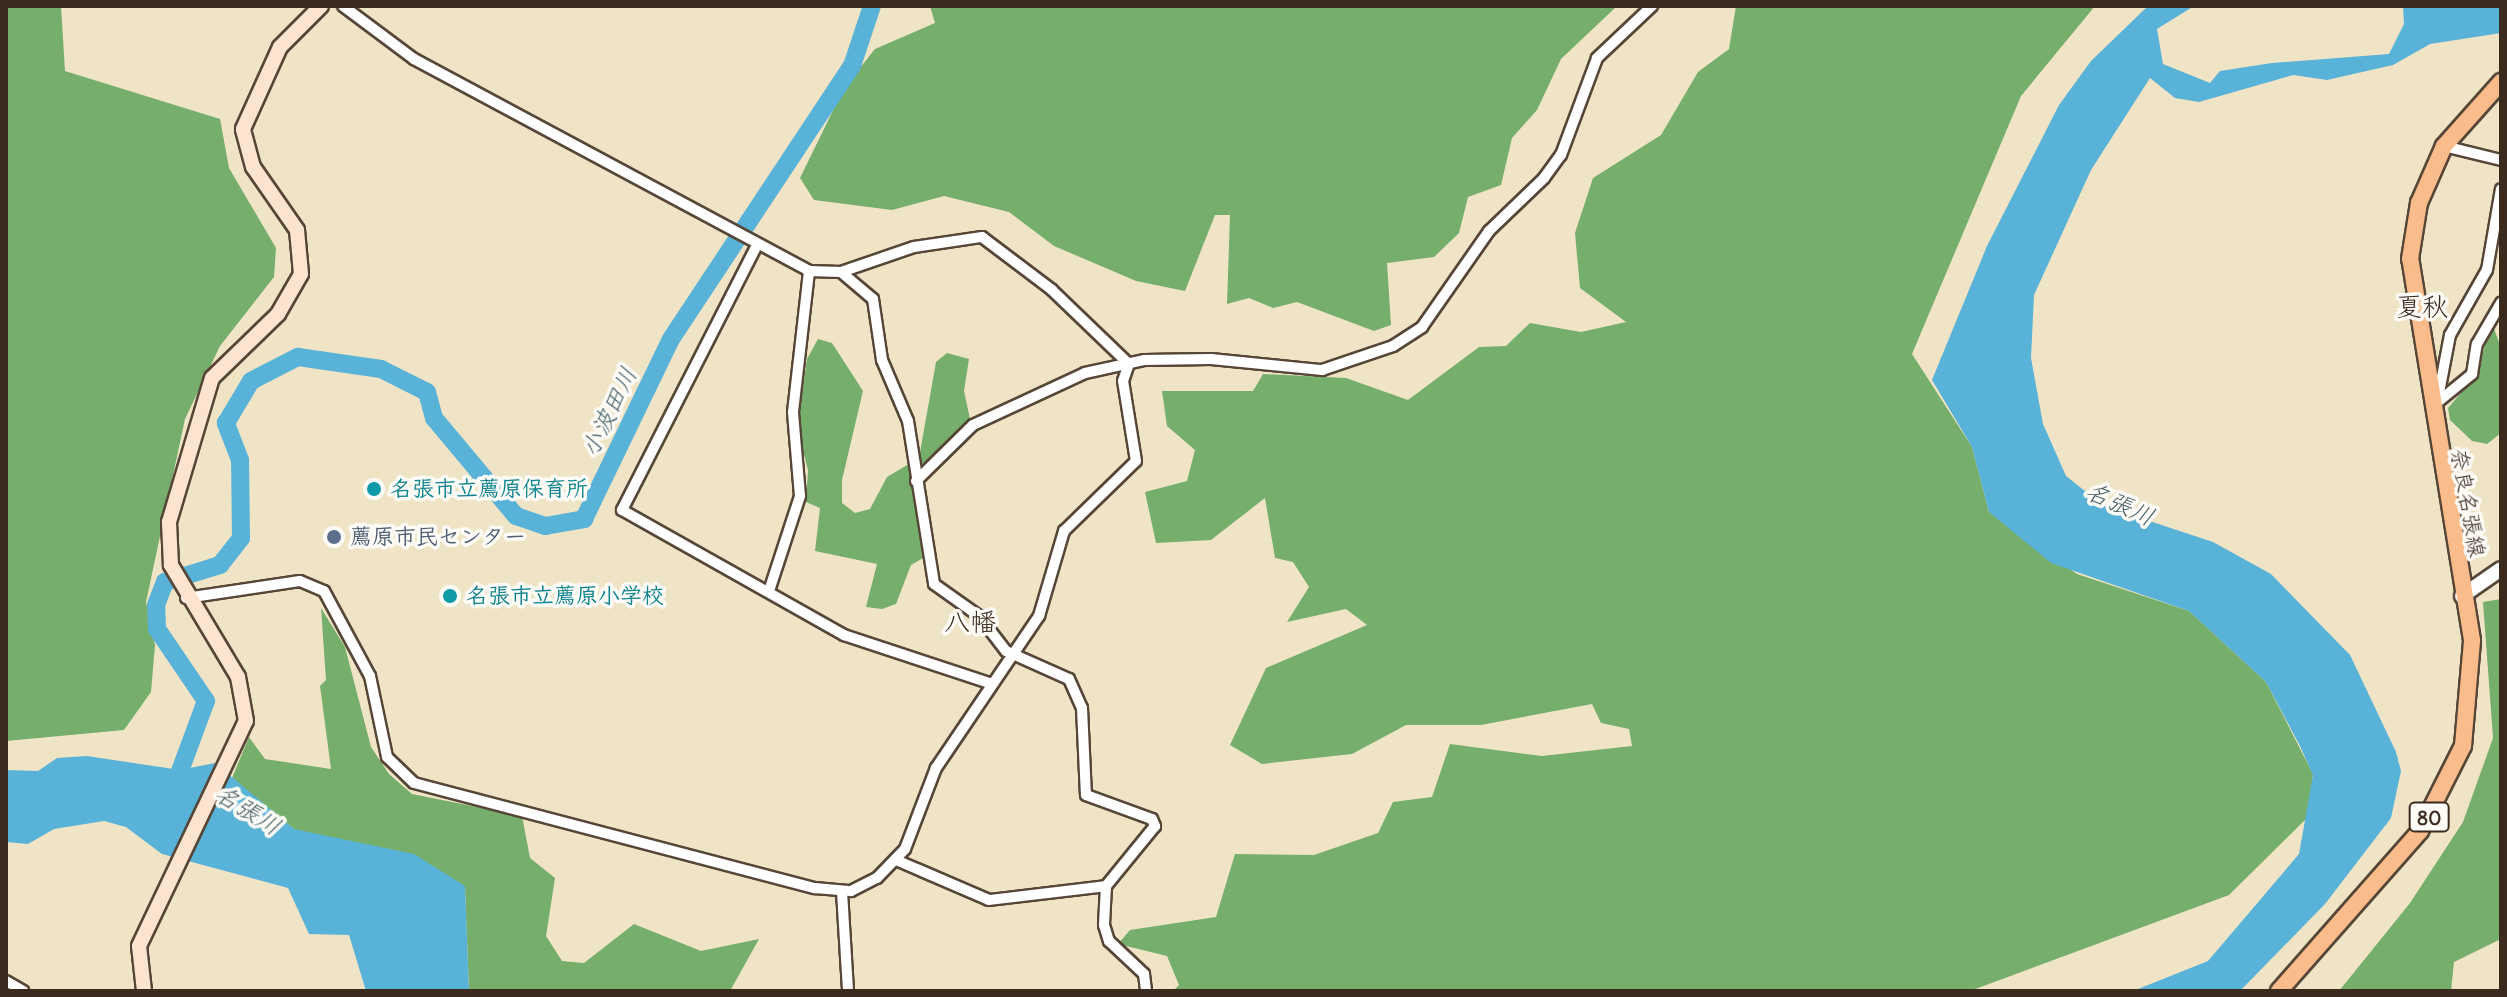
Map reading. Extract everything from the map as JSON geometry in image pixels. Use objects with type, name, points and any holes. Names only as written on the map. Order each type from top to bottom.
[{"type":"main road","points":[[141,990],[139,946],[238,745],[244,691],[184,594],[171,565],[169,522],[204,395],[225,359],[288,302],[301,274],[301,240],[253,167],[243,129],[280,47],[321,6]]},
{"type":"main road","name":"奈良名張線","points":[[2279,991],[2381,879],[2447,788],[2463,746],[2474,678],[2410,259],[2419,203],[2444,146],[2501,82]]},
{"type":"street","points":[[343,6],[405,54],[754,248],[809,271],[841,272],[914,247],[982,237],[1052,290],[1129,364]]},
{"type":"street","points":[[916,481],[973,425],[1071,379],[1129,364],[1211,359],[1322,370],[1393,346],[1422,327],[1489,231],[1561,155],[1597,58],[1652,6]]},
{"type":"street","points":[[2444,146],[2501,160]]},
{"type":"street","points":[[2434,404],[2450,335],[2487,270],[2501,189]]},
{"type":"street","points":[[754,248],[622,510],[893,657],[992,684]]},
{"type":"street","points":[[770,588],[800,496],[793,412],[809,271]]},
{"type":"street","points":[[841,272],[873,299],[882,360],[908,421],[934,584],[1017,654],[1060,671],[1076,692],[1086,795],[1155,826],[1106,886],[1109,941],[1144,974],[1146,991]]},
{"type":"street","points":[[2434,404],[2472,374],[2477,344],[2501,303]]},
{"type":"street","points":[[184,594],[300,581],[324,591],[370,676],[387,757],[414,783],[842,892],[868,883],[896,860],[917,829],[936,768],[992,684],[1017,654],[1039,616],[1064,531],[1136,461],[1123,381],[1129,364]]},
{"type":"street","points":[[2462,596],[2501,569]]},
{"type":"street","points":[[896,860],[989,900],[1106,886]]},
{"type":"street","points":[[842,892],[848,991]]},
{"type":"street","points":[[6,981],[23,991]]},
{"type":"green space","points":[[6,6],[61,6],[65,71],[220,119],[229,168],[276,248],[274,277],[220,346],[185,419],[146,602],[155,645],[151,692],[124,730],[6,741]]},
{"type":"green space","points":[[930,6],[1617,6],[1561,59],[1537,110],[1512,138],[1501,185],[1468,197],[1459,233],[1434,257],[1387,263],[1391,325],[1374,331],[1297,302],[1273,308],[1249,298],[1227,304],[1230,215],[1215,215],[1185,291],[1136,281],[1054,246],[1009,212],[944,196],[892,210],[814,200],[800,178],[844,88],[875,49],[935,23]]},
{"type":"green space","points":[[1736,6],[2095,6],[2021,96],[1912,354],[1972,447],[1989,512],[2077,574],[2189,611],[2266,682],[2313,774],[2308,817],[2229,895],[1970,991],[1173,991],[1179,985],[1167,956],[1118,944],[1130,930],[1216,917],[1235,854],[1314,855],[1378,833],[1393,802],[1432,797],[1450,744],[1542,756],[1632,746],[1629,729],[1601,723],[1592,704],[1481,725],[1406,725],[1352,754],[1262,764],[1230,745],[1266,668],[1367,625],[1346,609],[1287,622],[1309,587],[1293,562],[1275,558],[1265,498],[1211,540],[1156,543],[1145,492],[1187,481],[1195,450],[1167,426],[1162,391],[1253,391],[1263,374],[1346,378],[1408,400],[1479,347],[1506,346],[1530,323],[1581,332],[1626,322],[1580,288],[1575,233],[1593,178],[1661,135],[1698,72],[1729,49]]},
{"type":"green space","points":[[2492,323],[2500,345],[2501,433],[2487,444],[2472,441],[2450,420],[2448,408],[2475,376]]},
{"type":"green space","points":[[818,339],[832,343],[863,391],[842,480],[842,503],[855,513],[870,509],[887,477],[919,458],[936,362],[947,353],[969,359],[964,391],[970,419],[953,435],[947,458],[916,480],[925,557],[911,565],[896,604],[882,609],[866,607],[877,564],[815,551],[820,508],[806,502],[808,470],[797,427],[807,359]]},
{"type":"green space","points":[[2501,599],[2501,939],[2454,962],[2451,991],[2339,991],[2410,903],[2463,822],[2493,738],[2483,602]]},
{"type":"green space","points":[[321,608],[345,647],[371,747],[389,774],[412,794],[522,816],[530,858],[555,878],[546,936],[562,961],[584,963],[634,924],[701,951],[759,939],[730,991],[469,991],[465,886],[294,829],[232,778],[249,737],[265,759],[331,769],[320,686],[326,680]]},
{"type":"water","points":[[2148,6],[2194,6],[2157,29],[2163,64],[2210,83],[2220,71],[2272,63],[2389,54],[2404,24],[2403,6],[2501,6],[2501,33],[2430,44],[2393,65],[2327,80],[2293,75],[2199,102],[2175,98],[2150,78],[2091,170],[2034,295],[2031,358],[2043,424],[2066,476],[2104,506],[2213,542],[2271,574],[2350,655],[2396,752],[2401,771],[2391,818],[2325,904],[2240,991],[2133,991],[2208,961],[2299,854],[2313,775],[2300,746],[2266,682],[2189,611],[2051,563],[1989,512],[1972,447],[1932,380],[1987,246],[2059,105],[2091,61]]},
{"type":"water","name":"名張川","points":[[87,756],[180,770],[215,763],[294,829],[414,854],[465,886],[469,991],[366,991],[349,935],[309,934],[288,888],[162,854],[126,827],[104,821],[54,829],[28,844],[6,842],[6,770],[38,771],[57,758]]},
{"type":"waterway","name":"小波田川","points":[[173,790],[206,701],[157,629],[156,605],[165,582],[220,565],[241,538],[240,460],[226,423],[251,381],[298,357],[381,369],[427,392],[434,418],[516,516],[545,526],[584,519],[671,339],[852,66],[872,6]]},
{"type":"place","name":"名張市立薦原保育所","points":[[374,489]]},
{"type":"place","name":"薦原市民センター","points":[[334,537]]},
{"type":"place","name":"名張市立薦原小学校","points":[[450,596]]},
{"type":"district","name":"夏秋","points":[[2422,307]]},
{"type":"district","name":"八幡","points":[[970,622]]}]
